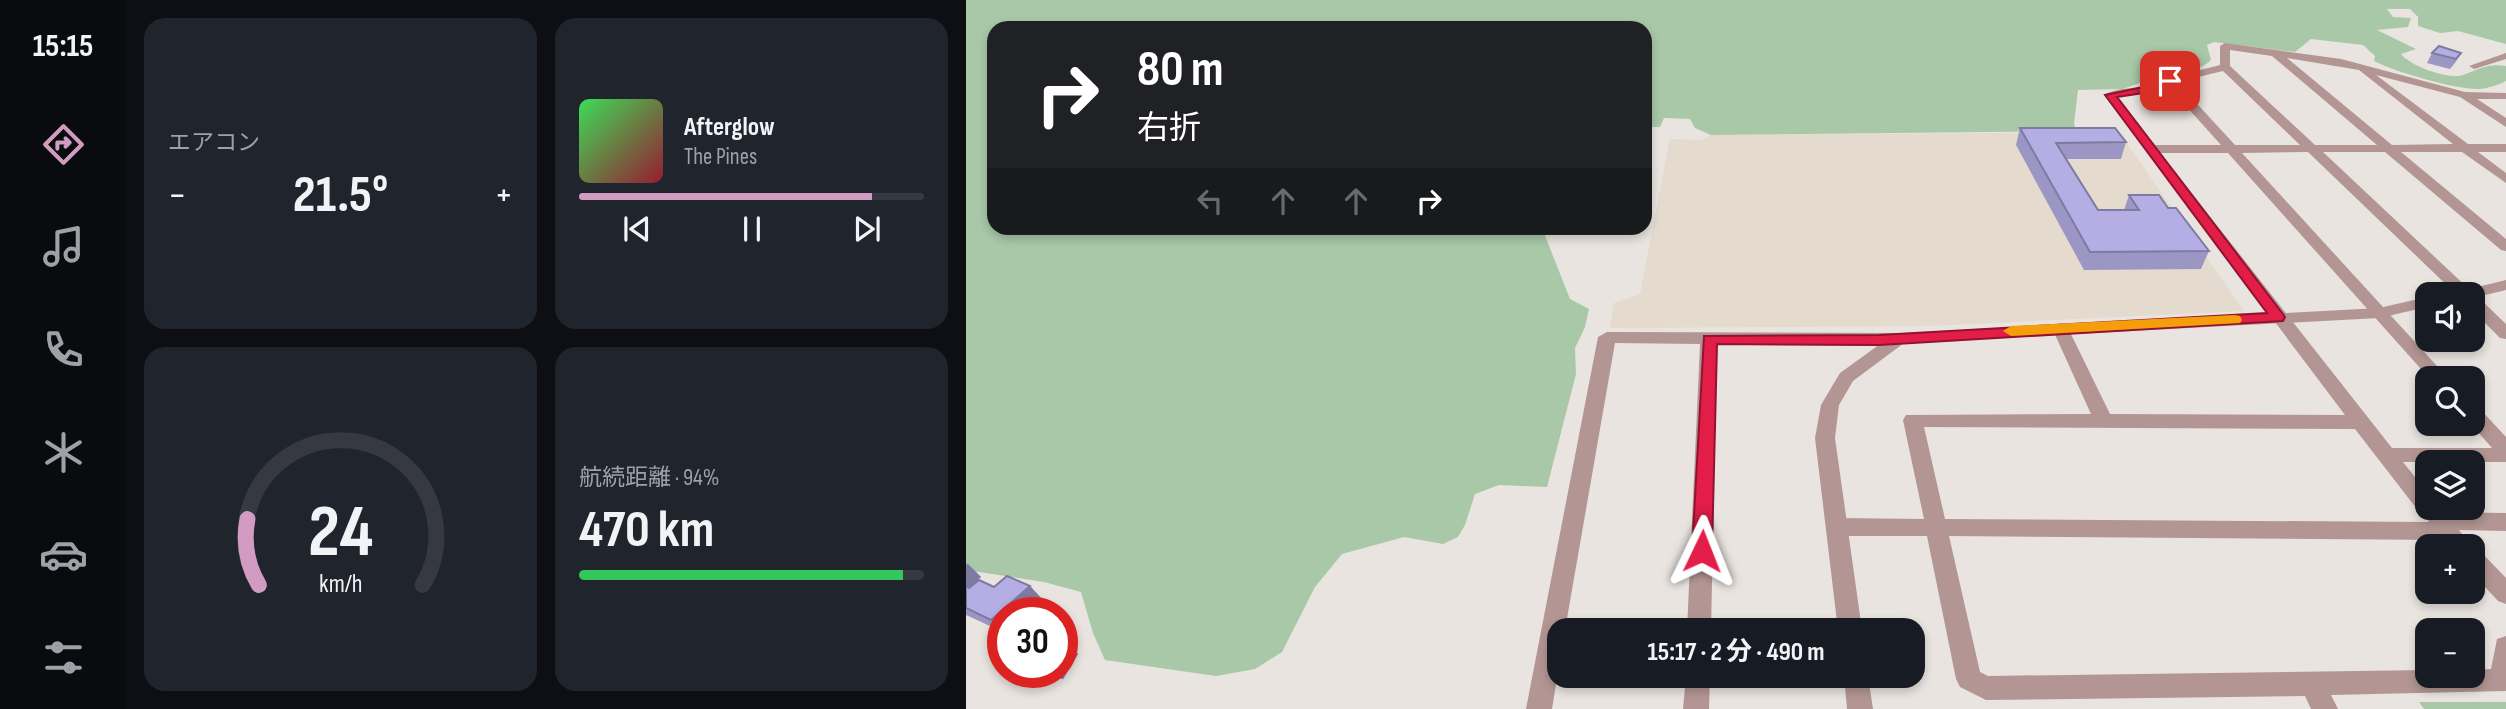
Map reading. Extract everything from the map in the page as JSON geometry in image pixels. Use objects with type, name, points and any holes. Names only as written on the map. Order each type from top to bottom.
[{"type":"street","points":[[2453,282],[2225,67],[2225,46],[2351,61],[2465,95],[2506,96]]},
{"type":"street","points":[[2274,52],[2506,247]]},
{"type":"street","points":[[2474,66],[2506,56]]},
{"type":"street","points":[[2351,61],[2506,179]]},
{"type":"street","points":[[2225,67],[2150,89],[2110,95],[2278,317],[2440,523]]},
{"type":"street","points":[[2170,81],[2428,366]]},
{"type":"street","points":[[2465,95],[2506,123]]},
{"type":"street","points":[[2150,149],[2506,148]]},
{"type":"street","points":[[2485,290],[2506,285]]},
{"type":"street","points":[[1538,709],[1607,337],[1879,340],[2060,328],[2379,313],[2415,305]]},
{"type":"street","points":[[2485,314],[2506,334]]},
{"type":"street","points":[[2060,328],[2103,420]]},
{"type":"street","points":[[1849,618],[1825,438],[1830,405],[1846,377],[1871,356],[1900,338]]},
{"type":"street","points":[[1699,618],[1709,339]]},
{"type":"street","points":[[2362,422],[1913,420],[1969,678],[1986,688],[2502,681],[2506,647]]},
{"type":"street","points":[[2485,428],[2506,453]]},
{"type":"street","points":[[2386,454],[2506,453]]},
{"type":"street","points":[[1838,527],[2506,523]]},
{"type":"street","points":[[2485,572],[2506,594]]},
{"type":"street","points":[[2311,682],[2325,709]]},
{"type":"street","points":[[1696,709],[1697,688]]},
{"type":"street","points":[[1857,688],[1860,709]]},
{"type":"shaded area","points":[[2119,132],[2244,311],[1929,326],[1610,328],[1614,303],[1640,294],[1670,139],[1700,140],[1711,135]]},
{"type":"green space","points":[[966,0],[2506,0],[2506,44],[2458,31],[2440,33],[2418,26],[2418,17],[2410,9],[2387,9],[2393,17],[2411,18],[2408,27],[2377,30],[2416,49],[2401,54],[2406,59],[2440,74],[2457,76],[2489,66],[2506,66],[2506,81],[2493,86],[2470,89],[2396,70],[2374,61],[2375,56],[2363,45],[2311,39],[2295,52],[2214,42],[2207,45],[2211,60],[2199,68],[2151,74],[2148,80],[2123,89],[2078,90],[2074,123],[2076,131],[1711,135],[1695,128],[1690,119],[1664,118],[1660,127],[1652,127],[1652,21],[987,21],[987,235],[1545,235],[1570,299],[1589,309],[1585,327],[1575,348],[1576,374],[1547,487],[1499,485],[1475,494],[1458,537],[1443,544],[1404,537],[1342,554],[1315,587],[1282,652],[1255,669],[1216,676],[1105,660],[1093,633],[1081,592],[1044,582],[966,570]]},
{"type":"green space","points":[[2419,702],[2506,702],[2506,709],[2424,709]]},
{"type":"building","points":[[2439,46],[2461,53],[2456,59],[2432,53]]},
{"type":"building","points":[[2020,128],[2115,128],[2126,142],[2056,143],[2098,210],[2139,210],[2129,195],[2159,195],[2168,208],[2176,208],[2209,251],[2090,252]]},
{"type":"building","points":[[1007,576],[1030,586],[1017,597],[987,597],[987,618],[966,608],[966,586],[969,588],[979,580],[994,587]]},
{"type":"slow traffic","points":[[2011,331],[2235,320]]},
{"type":"route","points":[[1702,551],[1709,339],[1879,340],[2278,317],[2110,95],[2150,89],[2170,81]]}]
